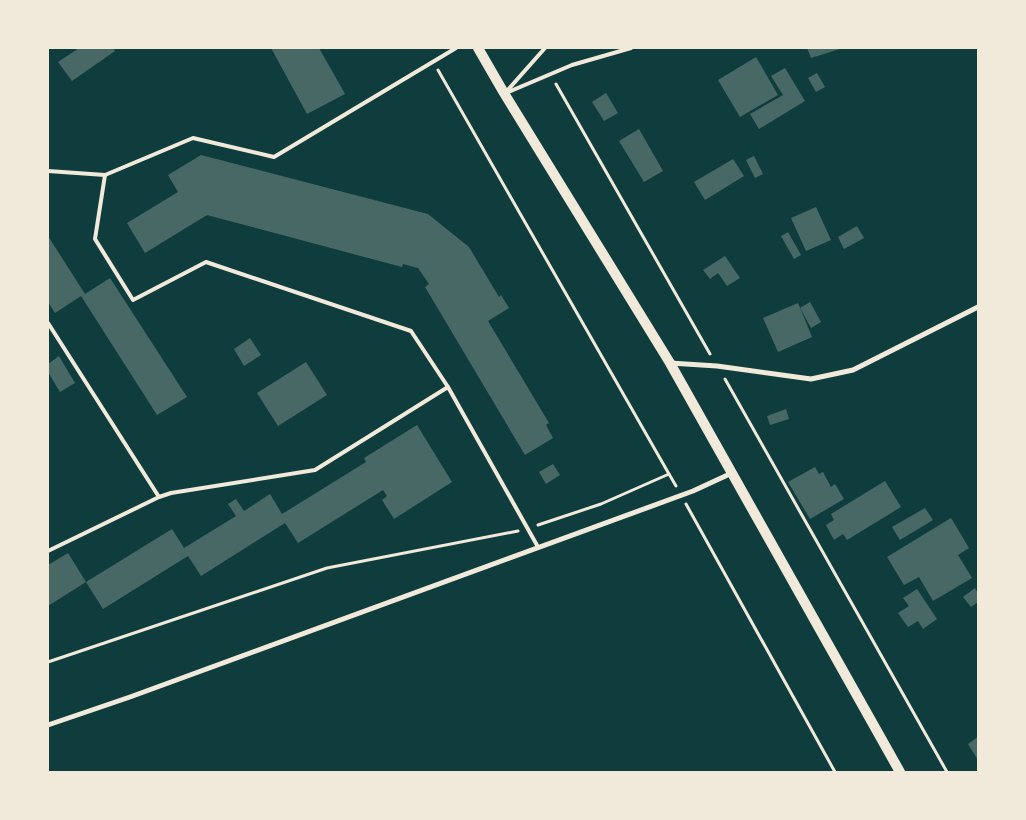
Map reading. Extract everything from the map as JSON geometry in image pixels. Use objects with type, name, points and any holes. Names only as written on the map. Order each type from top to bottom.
[{"type":"main road","points":[[478,48],[670,363],[900,772]]},
{"type":"street","points":[[670,363],[717,366],[811,379],[854,370],[978,307]]},
{"type":"street","points":[[48,725],[130,697],[681,495],[732,473]]},
{"type":"lane","points":[[48,171],[105,175],[193,138],[274,157],[433,60],[456,48]]},
{"type":"lane","points":[[504,93],[545,48]]},
{"type":"lane","points":[[504,93],[572,65],[632,48]]},
{"type":"lane","points":[[105,175],[95,239],[133,300],[206,262],[412,331],[448,387],[538,547]]},
{"type":"lane","points":[[48,324],[159,496]]},
{"type":"lane","points":[[48,551],[159,496],[315,470],[448,387]]},
{"type":"path","points":[[433,60],[681,495],[835,772]]},
{"type":"path","points":[[550,74],[947,772]]},
{"type":"path","points":[[48,662],[327,568],[528,529],[600,504],[669,474]]},
{"type":"building","points":[[79,48],[113,48],[115,51],[72,81],[58,62]]},
{"type":"building","points":[[271,48],[319,48],[345,94],[307,114]]},
{"type":"building","points":[[807,48],[843,48],[811,58]]},
{"type":"building","points":[[756,57],[778,95],[740,117],[718,80]]},
{"type":"building","points":[[785,68],[805,101],[759,129],[750,114],[783,95],[771,76]]},
{"type":"building","points":[[817,73],[825,87],[816,92],[808,78]]},
{"type":"building","points":[[606,93],[618,113],[604,121],[592,102]]},
{"type":"building","points":[[639,129],[663,171],[644,182],[619,141]]},
{"type":"building","points":[[201,155],[428,214],[469,247],[499,297],[501,295],[509,308],[488,321],[549,423],[546,425],[553,438],[525,455],[425,287],[429,284],[418,268],[403,264],[402,267],[207,215],[145,253],[127,223],[178,192],[168,175]]},
{"type":"building","points":[[754,156],[763,174],[755,178],[746,160]]},
{"type":"building","points":[[733,159],[744,176],[705,200],[694,182]]},
{"type":"building","points":[[816,207],[831,240],[806,251],[791,218]]},
{"type":"building","points":[[857,226],[864,238],[844,249],[838,237]]},
{"type":"building","points":[[788,232],[801,255],[794,259],[781,236]]},
{"type":"building","points":[[48,236],[85,294],[110,278],[187,397],[157,415],[81,296],[55,313],[48,302]]},
{"type":"building","points":[[725,256],[740,278],[727,286],[718,273],[710,279],[703,270]]},
{"type":"building","points":[[810,302],[821,322],[811,328],[800,308]]},
{"type":"building","points":[[798,303],[812,337],[778,352],[763,318]]},
{"type":"building","points":[[250,338],[261,355],[244,366],[234,349]]},
{"type":"building","points":[[59,356],[75,383],[60,392],[48,372],[48,364]]},
{"type":"building","points":[[306,362],[327,395],[278,426],[257,393]]},
{"type":"building","points":[[786,409],[789,419],[770,425],[767,416]]},
{"type":"building","points":[[417,425],[452,482],[394,519],[382,500],[387,496],[383,490],[298,543],[285,523],[201,576],[188,556],[103,609],[86,582],[172,529],[184,548],[236,516],[228,504],[236,499],[244,511],[270,494],[282,514],[366,462],[364,458]]},
{"type":"building","points":[[553,464],[560,475],[546,484],[539,472]]},
{"type":"building","points":[[815,467],[819,474],[823,472],[831,487],[835,484],[844,499],[810,519],[788,482]]},
{"type":"building","points":[[885,481],[901,507],[847,540],[843,534],[834,540],[826,525],[834,520],[831,514]]},
{"type":"building","points":[[925,508],[933,520],[900,540],[892,527]]},
{"type":"building","points":[[951,518],[969,548],[958,555],[972,578],[933,601],[919,577],[904,585],[887,557]]},
{"type":"building","points":[[68,553],[86,582],[48,606],[48,565]]},
{"type":"building","points":[[975,588],[978,593],[978,602],[971,607],[963,597]]},
{"type":"building","points":[[917,589],[937,619],[923,629],[918,621],[908,627],[898,613],[909,606],[903,598]]},
{"type":"building","points":[[978,737],[978,760],[968,744]]}]
